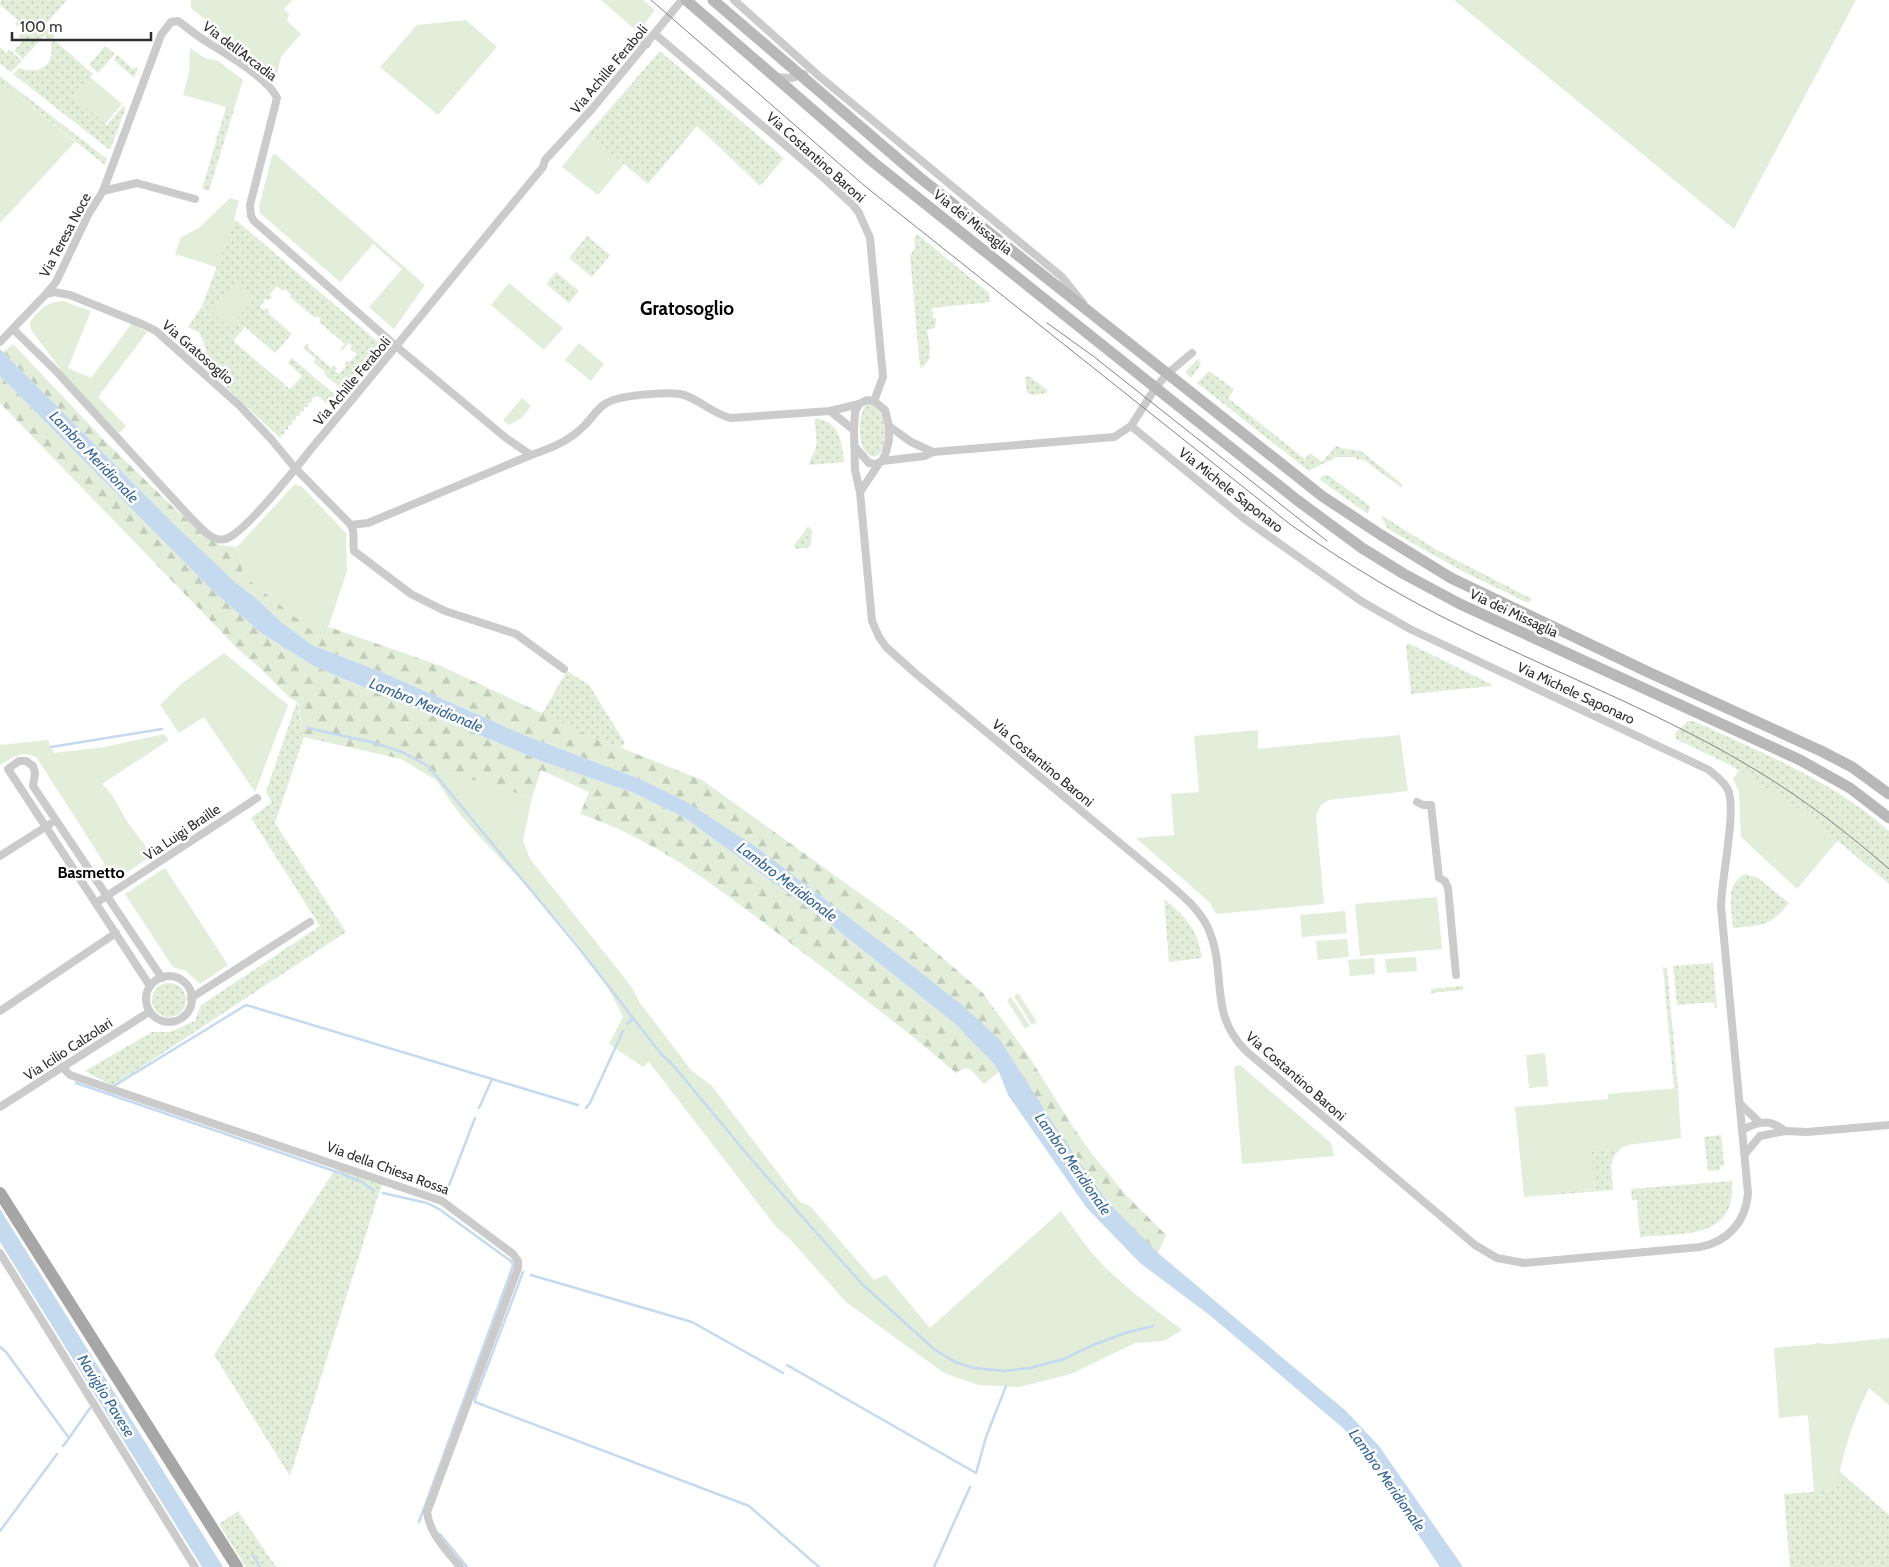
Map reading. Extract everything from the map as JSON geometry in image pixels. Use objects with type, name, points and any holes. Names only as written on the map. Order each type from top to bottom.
[{"type":"main road","name":"Via dei Missaglia","points":[[686,0],[872,162],[1340,532],[1404,574],[1460,604],[1800,760],[1850,788],[1889,818]]},
{"type":"main road","name":"Via dei Missaglia","points":[[713,0],[806,72],[919,177],[1322,496],[1451,578],[1648,672],[1821,751],[1852,768],[1889,794]]},
{"type":"main road","points":[[0,1193],[237,1567]]},
{"type":"street","name":"Via Achille Feraboli","points":[[13,329],[56,371],[188,516],[212,537],[226,539],[240,531],[295,468],[397,347],[543,167],[545,160],[580,123],[682,0]]},
{"type":"street","name":"Via dei Missaglia","points":[[734,0],[806,72]]},
{"type":"street","name":"Via dell'Arcadia","points":[[103,191],[161,35],[171,22],[178,21],[207,42],[219,48],[266,83],[277,98],[250,205],[251,216],[397,347]]},
{"type":"street","points":[[637,34],[647,44]]},
{"type":"street","name":"Via Costantino Baroni","points":[[655,34],[825,179],[859,213],[870,238],[883,377],[874,401]]},
{"type":"street","points":[[776,77],[792,78],[806,72]]},
{"type":"street","name":"Via Teresa Noce","points":[[46,294],[57,281],[93,206],[103,191],[138,183],[195,199]]},
{"type":"street","name":"Via Gratosoglio","points":[[46,294],[54,292],[70,295],[156,331],[238,405],[271,439],[295,468],[351,525]]},
{"type":"street","points":[[2,340],[46,294]]},
{"type":"street","points":[[397,347],[506,438],[531,455]]},
{"type":"street","points":[[855,447],[869,463],[876,464],[925,456],[933,452],[1114,437],[1131,426],[1156,387],[1167,374],[1192,353]]},
{"type":"street","points":[[564,669],[516,634],[444,611],[411,594],[354,551],[354,531],[351,525],[368,523],[558,445],[574,436],[603,405],[615,399],[660,393],[684,395],[716,414],[731,418],[830,411],[859,404],[867,400],[874,401],[885,410],[889,426],[889,440],[881,462],[860,492]]},
{"type":"street","name":"Via Costantino Baroni","points":[[859,404],[855,412],[855,470],[860,492],[872,621],[886,647],[1192,904],[1203,919],[1210,935],[1216,954],[1224,1018],[1239,1044],[1475,1245],[1497,1258],[1524,1263],[1700,1247],[1713,1244],[1728,1235],[1744,1210],[1748,1193],[1742,1130]]},
{"type":"street","points":[[830,411],[854,430]]},
{"type":"street","points":[[889,426],[911,442],[933,452]]},
{"type":"street","name":"Via Michele Saponaro","points":[[1131,426],[1246,520],[1361,601],[1410,629],[1710,770],[1720,779],[1728,790],[1730,798],[1722,907],[1742,1130]]},
{"type":"street","points":[[150,986],[8,769],[19,761],[29,762],[33,766],[35,773],[33,786],[162,978]]},
{"type":"street","name":"Via Luigi Braille","points":[[96,903],[257,798]]},
{"type":"street","points":[[1417,802],[1423,805],[1431,805],[1439,878],[1445,881],[1448,888],[1456,975]]},
{"type":"street","points":[[0,856],[56,820]]},
{"type":"street","points":[[192,998],[310,922]]},
{"type":"street","points":[[0,1011],[116,933]]},
{"type":"street","points":[[171,977],[182,981],[188,988],[192,998],[189,1010],[184,1017],[176,1021],[162,1022],[149,1012],[146,998],[150,986],[162,978],[171,977]]},
{"type":"street","name":"Via Icilio Calzolari","points":[[0,1107],[149,1012]]},
{"type":"street","name":"Via della Chiesa Rossa","points":[[62,1067],[70,1075],[442,1201],[513,1254],[518,1260],[518,1268],[427,1512],[433,1534],[460,1567]]},
{"type":"street","points":[[1740,1104],[1759,1122]]},
{"type":"street","points":[[1742,1130],[1759,1122],[1776,1124],[1785,1131]]},
{"type":"street","points":[[1742,1130],[1760,1136],[1785,1131],[1807,1132],[1889,1125]]},
{"type":"street","points":[[1745,1154],[1760,1136]]},
{"type":"street","points":[[0,1253],[195,1567]]},
{"type":"green space","points":[[1,0],[67,0],[44,26],[55,36],[50,42],[45,35],[23,59],[14,51],[23,41],[18,37],[25,28],[15,24],[18,20],[0,5]]},
{"type":"green space","points":[[191,0],[292,0],[284,9],[289,14],[287,21],[301,34],[281,57],[277,75],[191,8]]},
{"type":"green space","points":[[601,0],[643,0],[655,10],[638,32]]},
{"type":"green space","points":[[1454,0],[1856,0],[1734,229]]},
{"type":"green space","points":[[466,20],[497,47],[438,115],[380,67],[417,25]]},
{"type":"green space","points":[[54,40],[93,74],[74,96],[107,125],[123,106],[126,107],[110,150],[13,74],[19,68],[39,70],[48,64],[52,52],[51,44]]},
{"type":"green space","points":[[105,46],[115,54],[98,73],[89,65]]},
{"type":"green space","points":[[0,47],[6,53],[9,49],[22,61],[11,72],[0,64]]},
{"type":"green space","points":[[190,48],[205,58],[218,61],[243,80],[234,109],[183,95],[189,73]]},
{"type":"green space","points":[[660,51],[784,158],[760,186],[697,126],[648,184],[588,134]]},
{"type":"green space","points":[[117,55],[133,69],[136,67],[138,69],[134,78],[114,60]]},
{"type":"green space","points":[[0,76],[107,159],[105,165],[0,82]]},
{"type":"green space","points":[[90,77],[122,104],[105,124],[74,96]]},
{"type":"green space","points":[[0,82],[75,142],[0,223]]},
{"type":"green space","points":[[226,107],[234,109],[209,191],[202,189]]},
{"type":"green space","points":[[588,134],[624,164],[598,195],[562,167]]},
{"type":"green space","points":[[275,154],[425,285],[394,329],[369,307],[402,269],[373,244],[340,282],[260,213],[259,207],[272,156]]},
{"type":"green space","points":[[230,198],[239,201],[234,220],[237,221],[234,222],[217,267],[175,254],[181,237],[199,228]]},
{"type":"green space","points":[[237,221],[385,348],[346,393],[324,374],[325,372],[313,362],[316,359],[303,348],[307,343],[309,345],[307,347],[331,368],[333,365],[337,368],[335,371],[339,374],[346,366],[344,364],[347,361],[350,362],[357,354],[350,349],[352,346],[349,343],[342,351],[340,349],[345,344],[319,322],[321,319],[317,316],[315,318],[290,297],[291,294],[277,286],[270,294],[272,297],[269,300],[266,298],[260,307],[264,310],[266,308],[269,310],[268,313],[292,334],[275,353],[245,327],[233,341],[290,389],[302,376],[288,363],[292,358],[341,400],[333,409],[318,396],[312,398],[312,402],[308,403],[308,407],[304,407],[304,411],[300,412],[300,416],[296,416],[296,420],[292,421],[292,425],[288,426],[288,430],[284,430],[285,434],[281,435],[281,439],[203,365],[206,352],[199,332],[188,327],[202,306],[234,222]]},
{"type":"green space","points":[[917,234],[989,293],[990,302],[932,308],[933,318],[936,318],[935,328],[927,330],[930,352],[928,361],[920,368],[910,256],[915,247],[914,238]]},
{"type":"green space","points":[[587,236],[610,255],[592,277],[569,258]]},
{"type":"green space","points":[[556,272],[579,291],[569,303],[546,284]]},
{"type":"green space","points":[[237,281],[256,297],[229,328],[210,311]]},
{"type":"green space","points":[[509,283],[563,328],[544,350],[491,305]]},
{"type":"green space","points":[[63,301],[91,311],[68,368],[91,378],[132,323],[147,332],[98,397],[126,426],[119,433],[71,383],[31,330],[30,322],[40,310],[49,304]]},
{"type":"green space","points":[[579,343],[604,364],[591,381],[565,360]]},
{"type":"green space","points":[[13,344],[106,442],[176,510],[206,536],[220,545],[237,547],[244,576],[324,640],[329,627],[441,666],[586,734],[702,780],[908,928],[982,992],[1028,1055],[1092,1154],[1127,1196],[1166,1235],[1158,1253],[1107,1201],[1058,1131],[963,1006],[909,963],[755,846],[685,801],[640,779],[524,735],[384,673],[312,645],[281,622],[257,599],[235,582],[175,525],[3,352]]},
{"type":"green space","points":[[1198,359],[1201,365],[1191,378],[1185,372]]},
{"type":"green space","points":[[1209,371],[1234,389],[1228,398],[1305,459],[1310,453],[1322,462],[1336,446],[1361,451],[1402,484],[1402,488],[1364,460],[1357,460],[1356,457],[1334,457],[1333,460],[1309,471],[1197,383]]},
{"type":"green space","points":[[0,376],[212,590],[261,633],[312,665],[337,676],[544,762],[634,793],[685,818],[830,924],[954,1023],[994,1064],[999,1072],[984,1084],[971,1070],[965,1068],[956,1073],[919,1041],[723,892],[669,856],[640,840],[580,814],[589,792],[541,770],[532,798],[449,773],[436,780],[401,759],[304,737],[298,702],[290,698],[238,649],[0,403]]},
{"type":"green space","points":[[1029,376],[1047,390],[1047,393],[1032,395],[1027,393],[1025,378]]},
{"type":"green space","points":[[522,398],[531,406],[522,418],[509,425],[503,420]]},
{"type":"green space","points":[[868,403],[880,409],[883,417],[884,445],[877,456],[868,454],[864,450],[860,436],[860,421],[864,407]]},
{"type":"green space","points":[[815,418],[830,423],[835,428],[841,440],[844,462],[809,465],[816,443]]},
{"type":"green space","points":[[1324,475],[1328,475],[1370,506],[1368,514],[1319,479]]},
{"type":"green space","points":[[295,484],[302,487],[346,533],[347,571],[324,640],[244,576],[237,547]]},
{"type":"green space","points":[[1381,515],[1437,550],[1532,599],[1526,602],[1464,572],[1387,528]]},
{"type":"green space","points":[[808,527],[812,530],[811,545],[807,548],[795,549],[794,545]]},
{"type":"green space","points":[[1408,643],[1492,686],[1411,694],[1406,645]]},
{"type":"green space","points":[[224,653],[288,705],[255,792],[204,717],[179,733],[160,705],[181,684]]},
{"type":"green space","points":[[567,671],[589,685],[625,743],[621,748],[542,714]]},
{"type":"green space","points":[[297,701],[304,737],[275,823],[346,932],[113,1086],[85,1071],[152,1032],[170,1032],[195,1021],[201,1005],[320,926],[251,818],[272,802],[266,792]]},
{"type":"green space","points":[[1688,721],[1693,721],[1796,769],[1820,782],[1867,813],[1889,831],[1889,884],[1805,813],[1730,765],[1676,739],[1675,733]]},
{"type":"green space","points":[[1258,730],[1258,749],[1400,735],[1408,791],[1329,800],[1321,805],[1316,816],[1324,904],[1216,914],[1210,903],[1136,838],[1174,835],[1171,794],[1199,792],[1194,736]]},
{"type":"green space","points":[[164,734],[169,740],[102,784],[112,795],[128,823],[147,848],[150,857],[115,880],[37,758],[32,755],[23,754],[0,765],[0,745],[48,740],[54,753],[105,747]]},
{"type":"green space","points":[[1739,770],[1805,813],[1838,840],[1797,889],[1741,837],[1739,791],[1733,779]]},
{"type":"green space","points":[[449,773],[532,798],[523,840],[530,859],[631,986],[640,1003],[691,1070],[712,1086],[800,1202],[810,1206],[874,1280],[886,1275],[930,1328],[1061,1211],[1090,1251],[1110,1272],[1182,1330],[1164,1341],[1135,1343],[1071,1374],[1019,1387],[979,1385],[944,1373],[846,1302],[788,1237],[777,1228],[649,1062],[643,1067],[609,1044],[623,1017],[609,990],[574,939],[456,809],[436,780]]},
{"type":"green space","points":[[165,868],[228,965],[200,984],[186,971],[173,967],[125,894]]},
{"type":"green space","points":[[1745,874],[1758,878],[1789,903],[1771,921],[1758,925],[1733,928],[1732,890],[1738,878]]},
{"type":"green space","points":[[1437,897],[1442,949],[1360,956],[1355,904]]},
{"type":"green space","points":[[1164,899],[1190,924],[1197,939],[1202,958],[1169,962]]},
{"type":"green space","points":[[1345,911],[1347,933],[1302,937],[1300,915]]},
{"type":"green space","points":[[1347,939],[1349,957],[1318,960],[1316,941]]},
{"type":"green space","points":[[1416,957],[1417,971],[1387,973],[1385,959]]},
{"type":"green space","points":[[1374,958],[1375,974],[1350,976],[1348,960]]},
{"type":"green space","points":[[1713,963],[1717,1008],[1715,1008],[1714,1002],[1677,1005],[1673,966]]},
{"type":"green space","points":[[1663,967],[1667,968],[1678,1088],[1674,1088]]},
{"type":"green space","points":[[169,983],[176,984],[181,988],[185,993],[185,1007],[181,1012],[176,1016],[169,1017],[162,1016],[157,1012],[153,1007],[152,1000],[153,993],[157,988],[162,984]]},
{"type":"green space","points":[[1463,986],[1463,990],[1431,993],[1431,989]]},
{"type":"green space","points":[[1018,993],[1037,1022],[1032,1025],[1014,996]]},
{"type":"green space","points":[[1011,997],[1030,1026],[1025,1029],[1007,1000]]},
{"type":"green space","points":[[1545,1053],[1548,1086],[1529,1088],[1526,1055]]},
{"type":"green space","points":[[1240,1065],[1331,1143],[1334,1156],[1242,1164],[1234,1067]]},
{"type":"green space","points":[[1678,1088],[1681,1138],[1629,1145],[1621,1148],[1615,1155],[1613,1150],[1592,1152],[1595,1189],[1524,1196],[1515,1107],[1608,1099],[1608,1094]]},
{"type":"green space","points":[[1721,1135],[1724,1165],[1720,1166],[1720,1170],[1708,1171],[1704,1137]]},
{"type":"green space","points":[[1613,1150],[1615,1155],[1611,1165],[1613,1190],[1524,1197],[1595,1189],[1591,1152]]},
{"type":"green space","points":[[338,1165],[384,1181],[290,1476],[214,1355]]},
{"type":"green space","points":[[1732,1181],[1731,1200],[1726,1214],[1716,1224],[1704,1230],[1689,1233],[1640,1237],[1637,1200],[1632,1200],[1631,1189]]},
{"type":"green space","points":[[1889,1338],[1889,1405],[1869,1388],[1849,1438],[1836,1490],[1814,1492],[1808,1415],[1779,1418],[1774,1348]]},
{"type":"green space","points":[[1839,1471],[1889,1515],[1889,1567],[1790,1567],[1784,1494],[1836,1490]]},
{"type":"green space","points":[[238,1511],[277,1567],[246,1567],[219,1524]]},
{"type":"water","name":"Lambro Meridionale","points":[[0,349],[175,525],[235,582],[257,599],[281,622],[312,645],[384,673],[524,735],[640,779],[685,801],[755,846],[963,1006],[1000,1040],[1058,1131],[1107,1201],[1158,1253],[1346,1411],[1379,1446],[1463,1567],[1440,1567],[1364,1454],[1343,1428],[1212,1317],[1140,1263],[1086,1207],[1008,1095],[994,1064],[954,1023],[830,924],[685,818],[634,793],[544,762],[337,676],[312,665],[261,633],[212,590],[0,376]]},
{"type":"water","name":"Naviglio Pavese","points":[[0,1209],[223,1567],[202,1567],[0,1242]]},
{"type":"waterway","points":[[308,728],[375,743],[402,752],[428,766],[578,947],[661,1054],[672,1064],[752,1160],[862,1284],[934,1349],[955,1362],[974,1368],[1004,1371],[1030,1368],[1064,1359],[1093,1345],[1125,1333],[1153,1326]]},
{"type":"waterway","points":[[51,747],[162,729]]},
{"type":"waterway","points":[[114,1086],[246,1005],[492,1079]]},
{"type":"waterway","points":[[627,1024],[633,1018]]},
{"type":"waterway","points":[[586,1108],[623,1031]]},
{"type":"waterway","points":[[479,1108],[492,1079],[578,1105]]},
{"type":"waterway","points":[[76,1083],[340,1173],[362,1182],[374,1191]]},
{"type":"waterway","points":[[448,1188],[475,1118]]},
{"type":"waterway","points":[[383,1193],[427,1203],[439,1209],[512,1262],[513,1266],[419,1522]]},
{"type":"waterway","points":[[523,1272],[475,1402],[749,1506],[819,1567]]},
{"type":"waterway","points":[[531,1275],[692,1322],[783,1373]]},
{"type":"waterway","points":[[0,1347],[6,1352],[69,1438],[90,1408]]},
{"type":"waterway","points":[[787,1365],[976,1473],[986,1437],[1006,1386]]},
{"type":"waterway","points":[[63,1446],[69,1438]]},
{"type":"waterway","points":[[0,1531],[57,1454]]},
{"type":"waterway","points":[[934,1567],[970,1487]]},
{"type":"waterway","points":[[440,1534],[467,1567]]},
{"type":"waterway","points":[[253,1555],[260,1567]]},
{"type":"tram line","points":[[651,0],[866,187],[1291,525],[1399,594],[1444,618],[1652,715],[1759,772],[1810,806],[1889,869]]},
{"type":"tram line","points":[[1047,323],[1093,356],[1327,541]]},
{"type":"district","name":"Gratosoglio","points":[[687,308]]},
{"type":"district","name":"Basmetto","points":[[91,872]]}]
